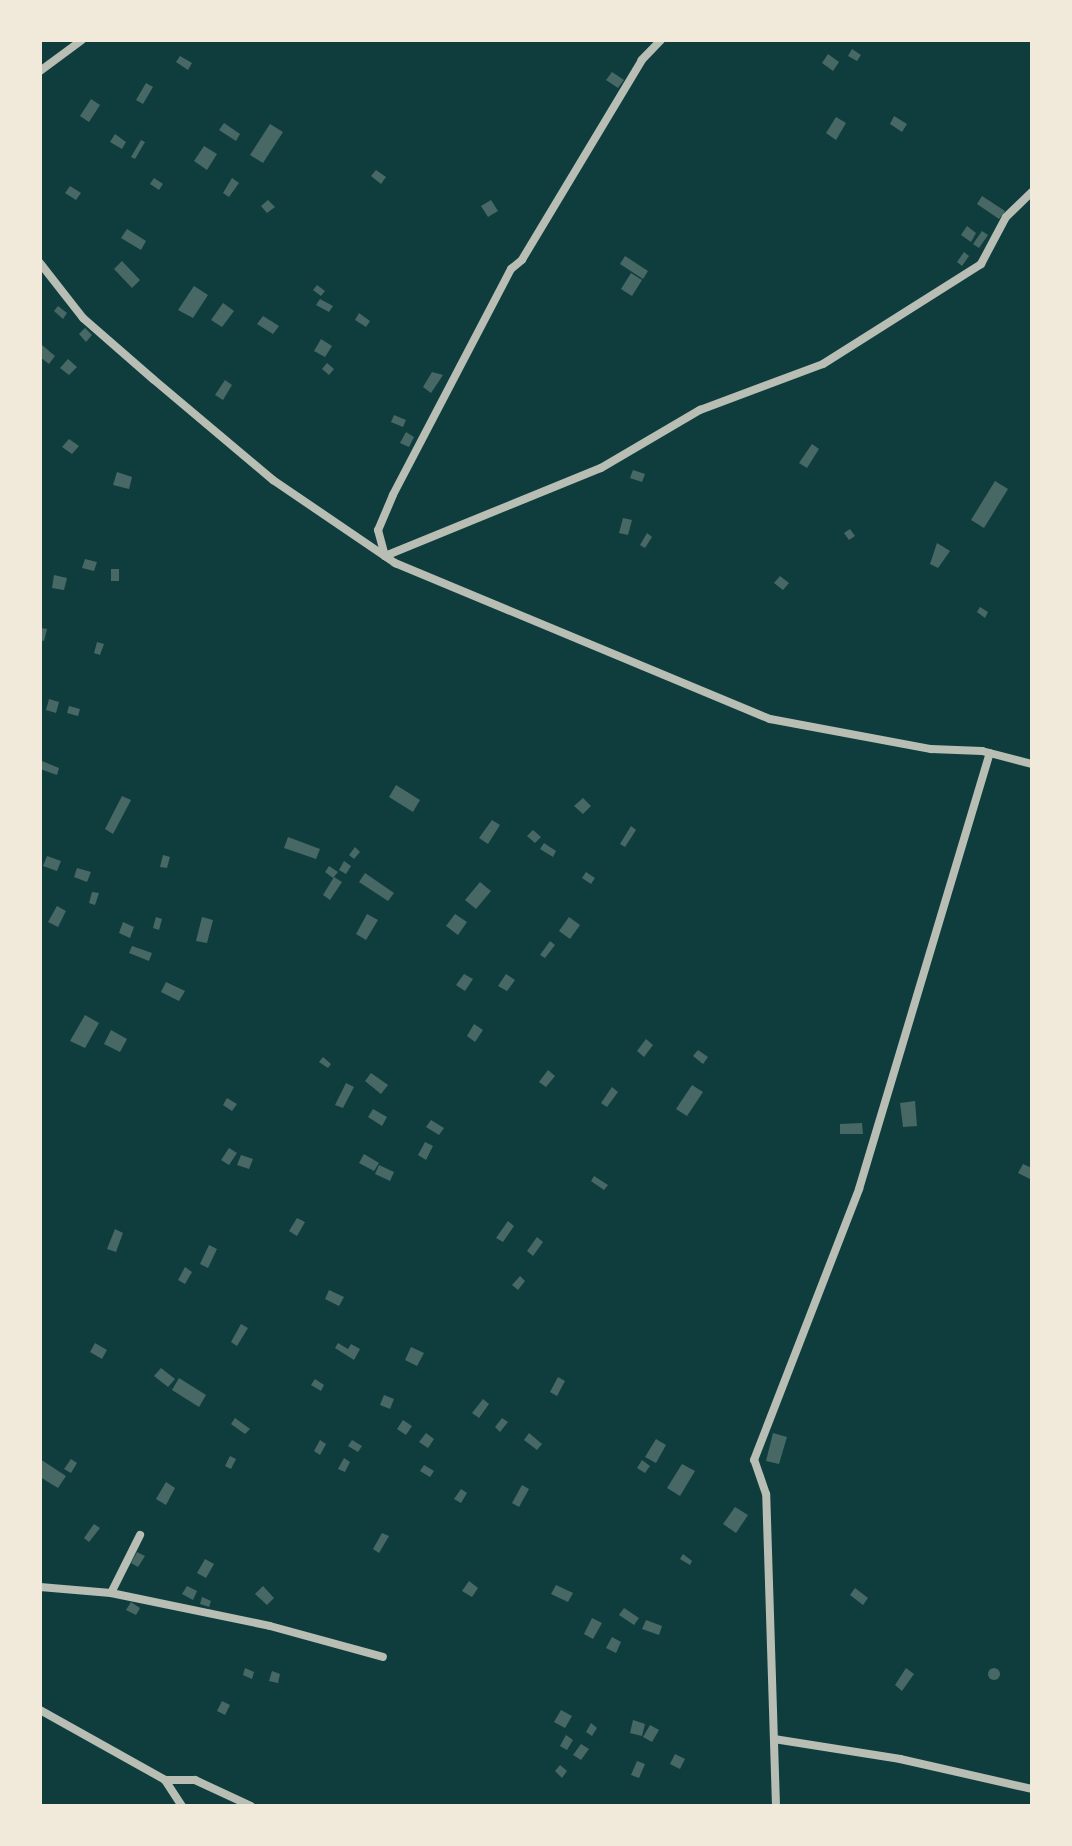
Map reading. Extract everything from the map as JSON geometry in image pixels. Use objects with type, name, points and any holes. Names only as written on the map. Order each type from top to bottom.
[{"type":"street","points":[[40,71],[82,40]]},
{"type":"street","points":[[385,556],[378,530],[393,495],[511,269],[522,260],[642,60],[661,40]]},
{"type":"street","points":[[385,556],[601,468],[700,410],[823,364],[981,264],[1006,217],[1032,192]]},
{"type":"street","points":[[40,263],[83,318],[153,379],[273,480],[385,556],[770,719],[931,749],[990,753],[1032,764]]},
{"type":"street","points":[[776,1806],[766,1494],[754,1460],[859,1189],[990,753]]},
{"type":"street","points":[[111,1593],[140,1535]]},
{"type":"street","points":[[40,1587],[111,1593],[270,1626],[383,1657]]},
{"type":"street","points":[[40,1710],[165,1780],[182,1806]]},
{"type":"street","points":[[774,1739],[900,1759],[1032,1789]]},
{"type":"street","points":[[165,1780],[195,1780],[251,1806]]},
{"type":"building","points":[[852,49],[861,55],[857,61],[848,56]]},
{"type":"building","points":[[828,54],[839,62],[833,71],[822,63]]},
{"type":"building","points":[[180,56],[192,63],[188,70],[176,62]]},
{"type":"building","points":[[612,72],[624,80],[618,88],[606,80]]},
{"type":"building","points":[[146,83],[153,87],[143,104],[136,100]]},
{"type":"building","points":[[91,99],[100,105],[89,122],[80,116]]},
{"type":"building","points":[[894,116],[907,124],[902,132],[890,124]]},
{"type":"building","points":[[836,117],[846,123],[836,140],[826,133]]},
{"type":"building","points":[[224,123],[240,134],[236,141],[219,130]]},
{"type":"building","points":[[270,124],[283,132],[263,163],[250,155]]},
{"type":"building","points":[[115,134],[126,142],[122,149],[110,142]]},
{"type":"building","points":[[141,140],[145,142],[135,159],[131,157]]},
{"type":"building","points":[[204,146],[217,154],[207,170],[194,161]]},
{"type":"building","points":[[376,170],[386,177],[381,184],[371,176]]},
{"type":"building","points":[[154,178],[163,184],[159,190],[150,184]]},
{"type":"building","points":[[232,178],[239,183],[229,197],[223,193]]},
{"type":"building","points":[[70,186],[81,193],[76,200],[65,193]]},
{"type":"building","points":[[982,196],[1005,211],[999,219],[977,204]]},
{"type":"building","points":[[268,200],[275,207],[267,213],[261,206]]},
{"type":"building","points":[[491,200],[498,211],[488,217],[481,206]]},
{"type":"building","points":[[967,226],[976,233],[971,242],[961,235]]},
{"type":"building","points":[[127,229],[146,241],[141,250],[121,238]]},
{"type":"building","points":[[982,231],[988,235],[979,248],[973,244]]},
{"type":"building","points":[[964,252],[969,256],[962,266],[957,262]]},
{"type":"building","points":[[625,256],[648,271],[643,279],[620,264]]},
{"type":"building","points":[[122,261],[140,280],[132,288],[114,269]]},
{"type":"building","points":[[631,273],[642,280],[632,296],[621,289]]},
{"type":"building","points":[[317,285],[325,291],[321,296],[313,290]]},
{"type":"building","points":[[194,286],[208,295],[193,318],[178,310]]},
{"type":"building","points":[[320,299],[333,306],[329,312],[316,305]]},
{"type":"building","points":[[223,303],[234,311],[222,327],[211,320]]},
{"type":"building","points":[[58,306],[67,313],[63,319],[54,311]]},
{"type":"building","points":[[359,313],[370,321],[366,327],[355,320]]},
{"type":"building","points":[[263,316],[279,326],[273,334],[257,324]]},
{"type":"building","points":[[85,328],[92,335],[86,342],[79,334]]},
{"type":"building","points":[[321,339],[332,346],[325,357],[314,351]]},
{"type":"building","points":[[42,345],[55,356],[49,364],[40,357]]},
{"type":"building","points":[[68,359],[77,367],[69,375],[60,368]]},
{"type":"building","points":[[327,363],[334,369],[329,375],[322,369]]},
{"type":"building","points":[[432,372],[443,375],[431,393],[423,387]]},
{"type":"building","points":[[225,380],[232,385],[223,400],[215,395]]},
{"type":"building","points":[[394,415],[406,420],[403,427],[391,422]]},
{"type":"building","points":[[406,432],[414,437],[409,447],[400,443]]},
{"type":"building","points":[[69,439],[79,446],[72,454],[62,447]]},
{"type":"building","points":[[812,444],[819,449],[807,468],[799,463]]},
{"type":"building","points":[[633,470],[645,474],[642,482],[630,478]]},
{"type":"building","points":[[117,472],[132,477],[129,489],[113,485]]},
{"type":"building","points":[[995,481],[1008,489],[984,528],[971,520]]},
{"type":"building","points":[[623,518],[632,520],[628,535],[619,533]]},
{"type":"building","points":[[850,529],[855,536],[849,540],[844,533]]},
{"type":"building","points":[[647,533],[652,537],[645,548],[640,545]]},
{"type":"building","points":[[937,543],[950,551],[938,568],[930,564]]},
{"type":"building","points":[[85,559],[97,562],[94,571],[82,568]]},
{"type":"building","points":[[111,569],[119,569],[119,581],[111,581]]},
{"type":"building","points":[[54,575],[67,578],[64,590],[52,588]]},
{"type":"building","points":[[780,576],[789,583],[783,590],[774,583]]},
{"type":"building","points":[[980,607],[988,612],[985,618],[977,612]]},
{"type":"building","points":[[41,628],[47,629],[44,641],[40,640]]},
{"type":"building","points":[[97,642],[104,644],[100,655],[94,653]]},
{"type":"building","points":[[49,699],[59,702],[56,713],[46,710]]},
{"type":"building","points":[[69,706],[80,709],[78,716],[67,713]]},
{"type":"building","points":[[42,761],[59,768],[57,775],[40,769]]},
{"type":"building","points":[[396,785],[420,800],[413,812],[389,797]]},
{"type":"building","points":[[122,796],[131,800],[113,834],[105,829]]},
{"type":"building","points":[[583,798],[591,806],[583,814],[574,806]]},
{"type":"building","points":[[492,820],[500,825],[488,844],[479,838]]},
{"type":"building","points":[[631,826],[636,830],[625,847],[620,844]]},
{"type":"building","points":[[533,830],[541,837],[535,843],[527,836]]},
{"type":"building","points":[[288,837],[320,849],[316,859],[284,848]]},
{"type":"building","points":[[544,843],[556,851],[553,857],[540,849]]},
{"type":"building","points":[[355,847],[360,852],[354,859],[349,855]]},
{"type":"building","points":[[163,855],[170,857],[167,868],[160,867]]},
{"type":"building","points":[[47,856],[61,861],[57,871],[43,866]]},
{"type":"building","points":[[344,861],[351,866],[346,874],[339,870]]},
{"type":"building","points":[[329,866],[338,872],[333,878],[325,872]]},
{"type":"building","points":[[77,868],[91,872],[87,882],[74,877]]},
{"type":"building","points":[[586,872],[595,878],[591,884],[582,878]]},
{"type":"building","points":[[365,873],[394,893],[388,901],[359,882]]},
{"type":"building","points":[[334,877],[342,882],[330,900],[323,895]]},
{"type":"building","points":[[480,882],[491,891],[476,909],[465,900]]},
{"type":"building","points":[[92,892],[99,893],[95,905],[89,903]]},
{"type":"building","points":[[57,906],[66,911],[58,927],[48,922]]},
{"type":"building","points":[[367,914],[378,920],[366,940],[356,934]]},
{"type":"building","points":[[455,914],[467,922],[458,935],[446,926]]},
{"type":"building","points":[[156,917],[162,919],[159,930],[153,928]]},
{"type":"building","points":[[202,917],[213,920],[207,943],[196,941]]},
{"type":"building","points":[[569,917],[580,925],[570,939],[559,931]]},
{"type":"building","points":[[123,922],[134,927],[130,938],[119,933]]},
{"type":"building","points":[[550,941],[555,945],[545,958],[540,955]]},
{"type":"building","points":[[132,946],[152,953],[149,961],[129,953]]},
{"type":"building","points":[[464,974],[473,979],[465,991],[456,985]]},
{"type":"building","points":[[506,974],[515,980],[507,991],[498,986]]},
{"type":"building","points":[[166,982],[185,991],[179,1001],[161,992]]},
{"type":"building","points":[[85,1015],[99,1023],[85,1048],[70,1041]]},
{"type":"building","points":[[474,1024],[483,1030],[475,1042],[467,1036]]},
{"type":"building","points":[[111,1030],[127,1039],[120,1052],[104,1044]]},
{"type":"building","points":[[646,1039],[653,1045],[644,1057],[637,1051]]},
{"type":"building","points":[[698,1050],[708,1057],[703,1064],[693,1056]]},
{"type":"building","points":[[323,1057],[331,1064],[328,1068],[319,1062]]},
{"type":"building","points":[[548,1070],[555,1076],[546,1087],[539,1082]]},
{"type":"building","points":[[371,1073],[388,1085],[381,1094],[365,1081]]},
{"type":"building","points":[[346,1083],[354,1087],[343,1108],[335,1105]]},
{"type":"building","points":[[692,1085],[703,1092],[687,1116],[676,1109]]},
{"type":"building","points":[[612,1087],[618,1092],[607,1107],[601,1103]]},
{"type":"building","points":[[227,1098],[237,1104],[232,1111],[223,1105]]},
{"type":"building","points":[[915,1101],[917,1126],[903,1127],[900,1103]]},
{"type":"building","points":[[373,1109],[387,1117],[382,1126],[368,1117]]},
{"type":"building","points":[[431,1120],[444,1128],[439,1135],[426,1127]]},
{"type":"building","points":[[862,1123],[863,1134],[840,1134],[840,1124]]},
{"type":"building","points":[[425,1142],[433,1146],[426,1160],[418,1155]]},
{"type":"building","points":[[229,1148],[237,1153],[229,1165],[221,1160]]},
{"type":"building","points":[[364,1154],[379,1163],[374,1171],[359,1163]]},
{"type":"building","points":[[241,1155],[253,1159],[249,1169],[237,1165]]},
{"type":"building","points":[[1023,1164],[1032,1168],[1032,1180],[1018,1173]]},
{"type":"building","points":[[379,1165],[394,1172],[390,1181],[375,1174]]},
{"type":"building","points":[[594,1176],[608,1185],[604,1190],[591,1181]]},
{"type":"building","points":[[297,1218],[305,1222],[297,1236],[289,1231]]},
{"type":"building","points":[[508,1221],[514,1226],[503,1242],[496,1238]]},
{"type":"building","points":[[115,1229],[123,1233],[116,1252],[107,1249]]},
{"type":"building","points":[[537,1237],[543,1242],[533,1256],[527,1251]]},
{"type":"building","points":[[209,1245],[217,1249],[208,1268],[200,1264]]},
{"type":"building","points":[[185,1267],[192,1272],[185,1284],[178,1280]]},
{"type":"building","points":[[520,1276],[525,1281],[518,1290],[512,1285]]},
{"type":"building","points":[[329,1290],[344,1297],[339,1306],[325,1299]]},
{"type":"building","points":[[241,1324],[248,1328],[237,1346],[231,1342]]},
{"type":"building","points":[[95,1343],[107,1350],[102,1359],[90,1352]]},
{"type":"building","points":[[338,1343],[348,1349],[351,1344],[360,1349],[354,1360],[335,1348]]},
{"type":"building","points":[[411,1347],[424,1353],[417,1366],[405,1360]]},
{"type":"building","points":[[161,1368],[175,1379],[168,1387],[154,1376]]},
{"type":"building","points":[[558,1377],[565,1381],[557,1396],[550,1392]]},
{"type":"building","points":[[179,1378],[206,1395],[199,1407],[172,1390]]},
{"type":"building","points":[[315,1379],[324,1385],[321,1391],[311,1385]]},
{"type":"building","points":[[384,1395],[394,1399],[390,1409],[380,1405]]},
{"type":"building","points":[[483,1399],[489,1404],[479,1418],[472,1413]]},
{"type":"building","points":[[235,1418],[250,1429],[245,1434],[231,1424]]},
{"type":"building","points":[[502,1418],[508,1422],[500,1432],[495,1427]]},
{"type":"building","points":[[403,1420],[412,1426],[406,1435],[397,1429]]},
{"type":"building","points":[[426,1433],[434,1439],[428,1448],[419,1442]]},
{"type":"building","points":[[529,1433],[542,1444],[537,1450],[524,1440]]},
{"type":"building","points":[[773,1433],[787,1437],[779,1464],[766,1461]]},
{"type":"building","points":[[656,1439],[666,1445],[656,1463],[645,1457]]},
{"type":"building","points":[[320,1440],[326,1444],[320,1455],[314,1451]]},
{"type":"building","points":[[352,1440],[362,1446],[358,1452],[348,1446]]},
{"type":"building","points":[[230,1456],[236,1459],[231,1469],[225,1466]]},
{"type":"building","points":[[344,1458],[350,1462],[345,1472],[338,1469]]},
{"type":"building","points":[[40,1459],[66,1476],[58,1488],[40,1477]]},
{"type":"building","points":[[71,1459],[77,1463],[71,1473],[64,1469]]},
{"type":"building","points":[[642,1460],[650,1466],[645,1473],[637,1468]]},
{"type":"building","points":[[682,1464],[695,1471],[680,1496],[667,1488]]},
{"type":"building","points":[[424,1465],[434,1471],[430,1477],[420,1471]]},
{"type":"building","points":[[166,1482],[175,1488],[166,1505],[156,1499]]},
{"type":"building","points":[[522,1485],[529,1489],[519,1507],[512,1503]]},
{"type":"building","points":[[461,1489],[467,1493],[461,1503],[454,1499]]},
{"type":"building","points":[[735,1507],[748,1515],[736,1533],[723,1524]]},
{"type":"building","points":[[94,1524],[100,1528],[89,1542],[84,1538]]},
{"type":"building","points":[[382,1533],[389,1536],[379,1553],[373,1549]]},
{"type":"building","points":[[137,1552],[145,1556],[138,1567],[131,1563]]},
{"type":"building","points":[[683,1554],[692,1561],[690,1565],[680,1559]]},
{"type":"building","points":[[205,1559],[214,1564],[206,1578],[197,1573]]},
{"type":"building","points":[[469,1581],[478,1588],[472,1597],[462,1591]]},
{"type":"building","points":[[556,1585],[573,1593],[568,1602],[551,1594]]},
{"type":"building","points":[[187,1586],[197,1591],[193,1600],[182,1594]]},
{"type":"building","points":[[263,1586],[274,1598],[267,1605],[255,1594]]},
{"type":"building","points":[[855,1588],[868,1598],[863,1605],[850,1595]]},
{"type":"building","points":[[202,1597],[211,1601],[209,1607],[200,1604]]},
{"type":"building","points":[[131,1602],[140,1608],[136,1615],[126,1610]]},
{"type":"building","points":[[624,1608],[639,1618],[634,1625],[619,1615]]},
{"type":"building","points":[[592,1618],[602,1623],[593,1639],[584,1634]]},
{"type":"building","points":[[646,1620],[662,1626],[659,1635],[642,1629]]},
{"type":"building","points":[[612,1637],[621,1642],[616,1653],[606,1648]]},
{"type":"building","points":[[245,1668],[254,1672],[252,1679],[243,1675]]},
{"type":"building","points":[[906,1668],[914,1674],[902,1691],[895,1685]]},
{"type":"building","points":[[994,1668],[1000,1674],[994,1680],[988,1674]]},
{"type":"building","points":[[272,1671],[280,1674],[278,1683],[269,1681]]},
{"type":"building","points":[[222,1701],[230,1705],[225,1715],[217,1711]]},
{"type":"building","points":[[561,1710],[572,1716],[565,1728],[554,1722]]},
{"type":"building","points":[[633,1720],[645,1724],[642,1736],[630,1733]]},
{"type":"building","points":[[591,1723],[597,1728],[592,1736],[586,1732]]},
{"type":"building","points":[[650,1725],[659,1730],[652,1742],[643,1737]]},
{"type":"building","points":[[566,1735],[573,1740],[567,1750],[560,1746]]},
{"type":"building","points":[[581,1744],[589,1749],[581,1760],[573,1755]]},
{"type":"building","points":[[675,1754],[685,1759],[680,1769],[670,1764]]},
{"type":"building","points":[[637,1761],[645,1764],[639,1778],[631,1775]]},
{"type":"building","points":[[560,1765],[567,1771],[562,1778],[555,1771]]}]
